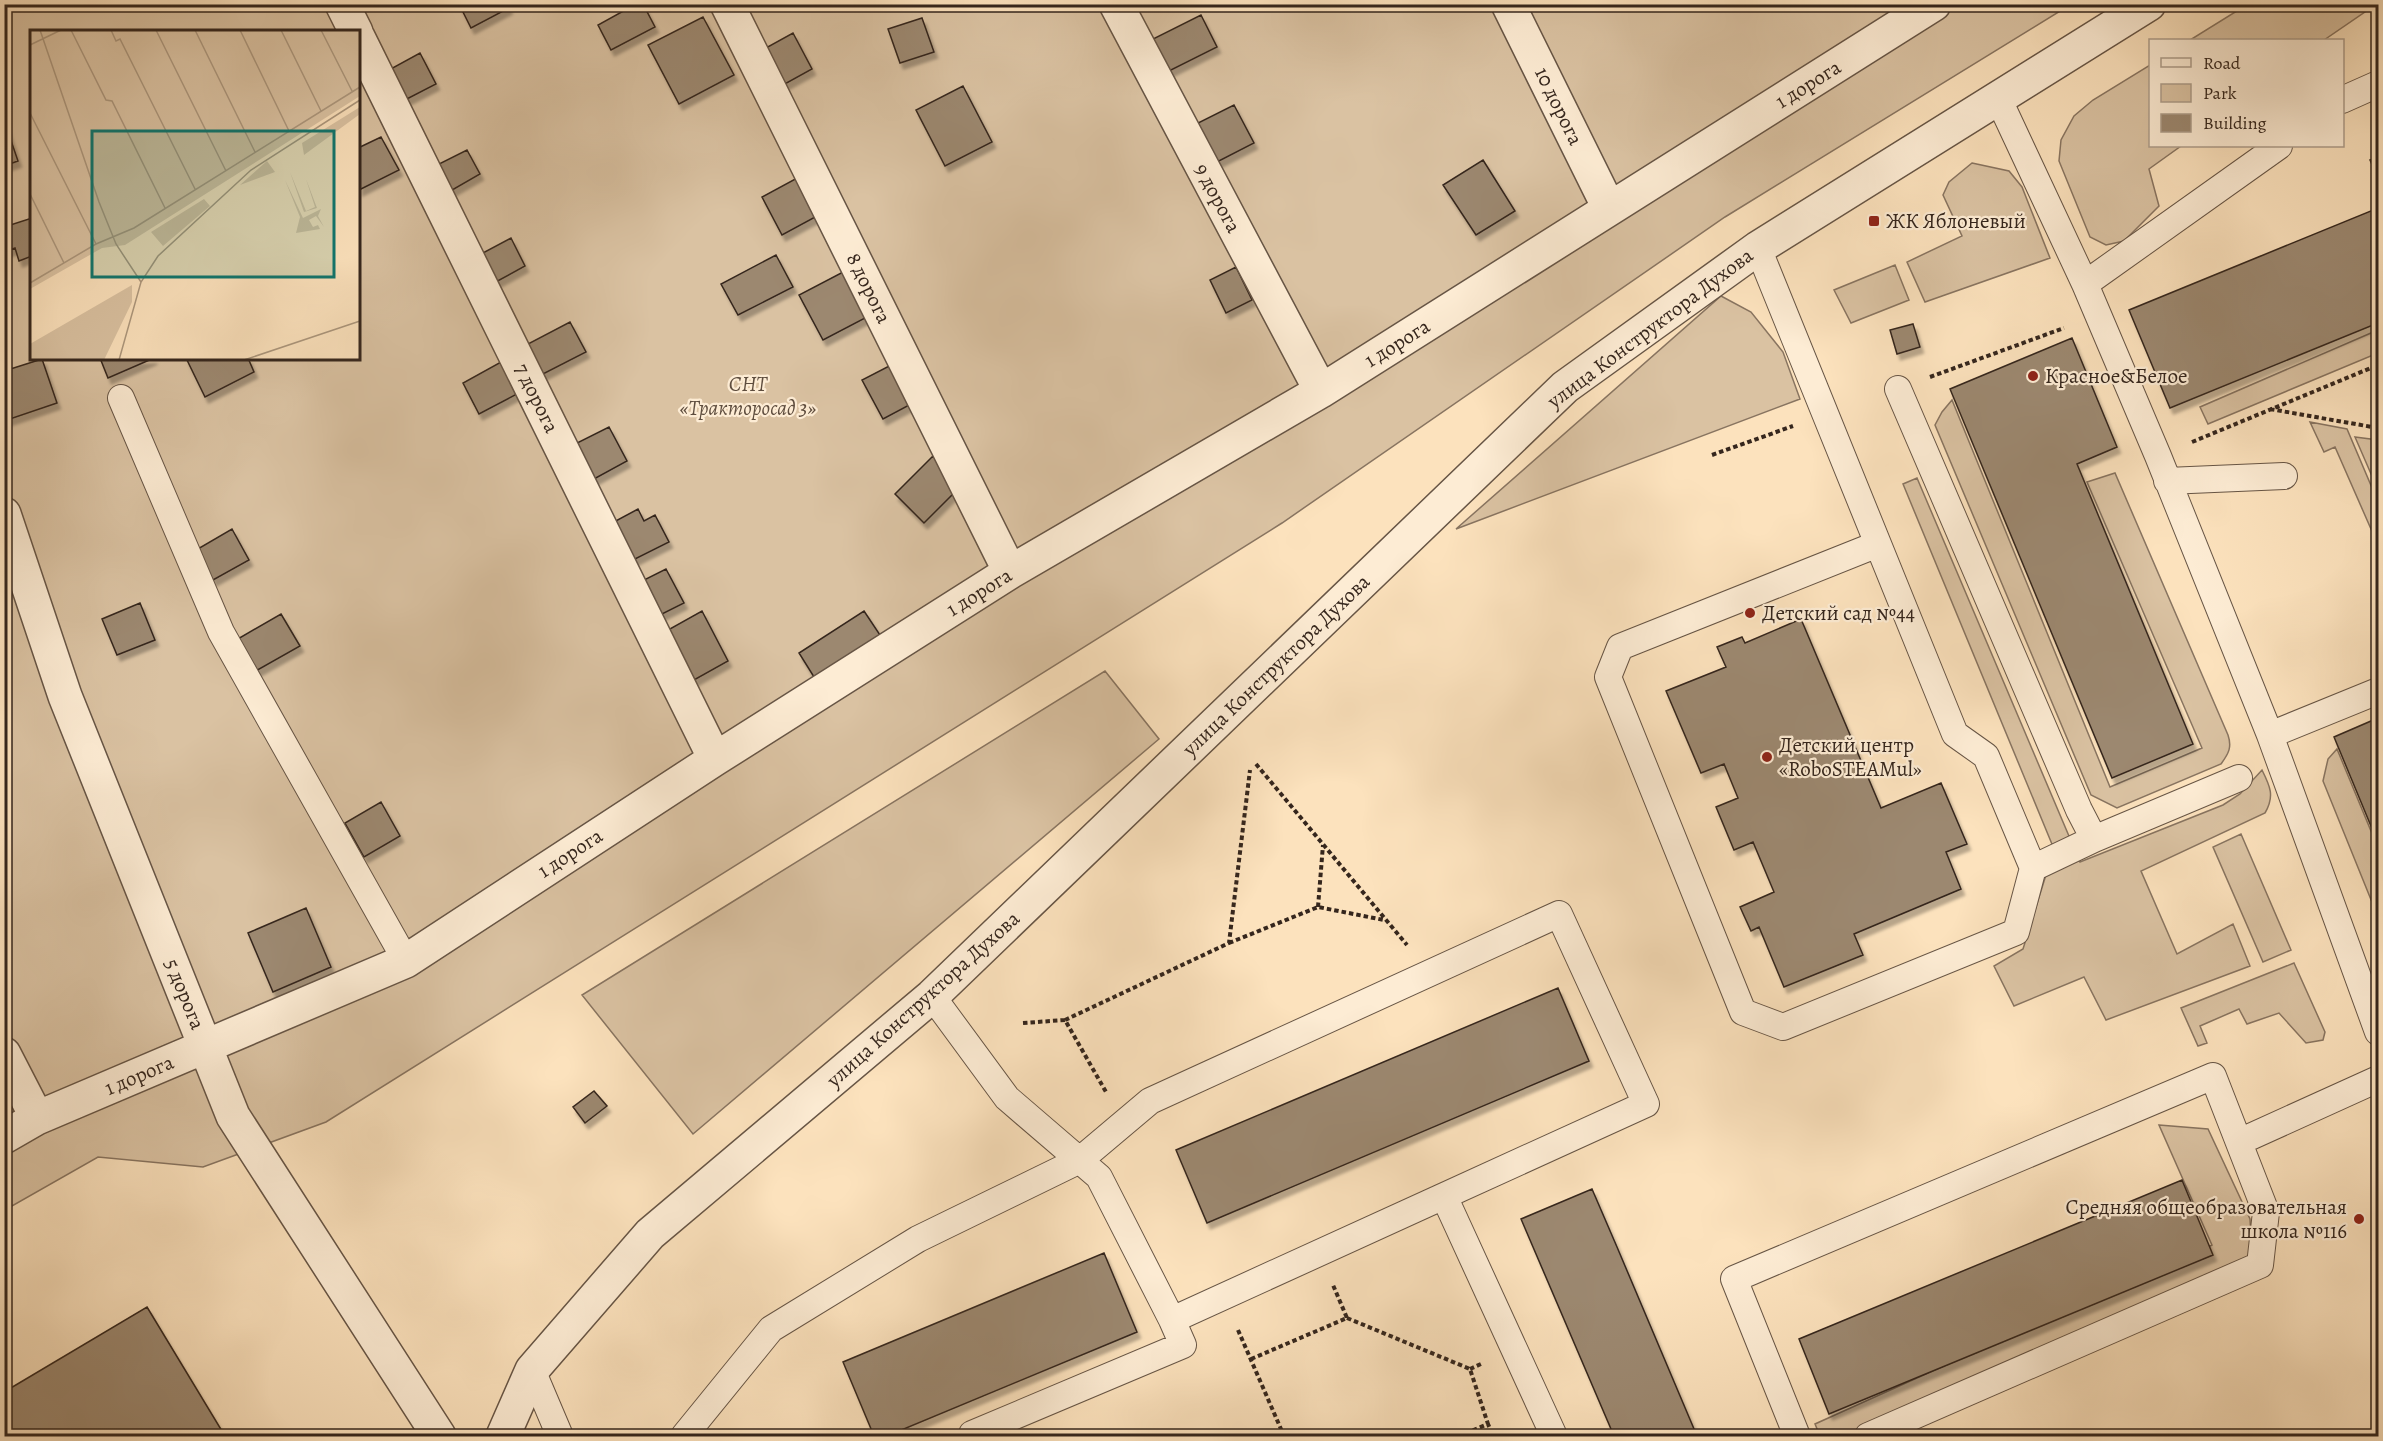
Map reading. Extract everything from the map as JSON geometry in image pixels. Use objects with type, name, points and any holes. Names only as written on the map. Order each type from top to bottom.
[{"type":"street","points":[[342,4],[355,30]]},
{"type":"street","name":"8 дорога","points":[[727,4],[1010,572]]},
{"type":"street","name":"9 дорога","points":[[1116,4],[1321,392]]},
{"type":"street","name":"10 дорога","points":[[1508,4],[1609,208]]},
{"type":"street","name":"1 дорога","points":[[4,1137],[37,1118],[406,961],[715,759],[1010,572],[1321,392],[1934,4]]},
{"type":"street","name":"улица Конструктора Духова","points":[[503,1437],[532,1370],[650,1234],[932,996],[1565,387],[1758,248],[1999,100],[2149,4]]},
{"type":"street","name":"7 дорога","points":[[360,41],[715,759]]},
{"type":"street","name":"5 дорога","points":[[4,514],[65,696],[233,1116],[439,1437]]},
{"type":"street","points":[[4,1054],[37,1118]]},
{"type":"lane","points":[[2344,100],[2379,84]]},
{"type":"lane","points":[[1999,100],[2085,284],[2158,456],[2270,735],[2379,1032]]},
{"type":"lane","points":[[2085,284],[2278,147]]},
{"type":"lane","points":[[1758,248],[1878,544],[1955,734],[1986,756],[2033,868],[2016,932],[1783,1027],[1743,1012],[1608,677],[1620,647],[1878,544]]},
{"type":"lane","points":[[1898,389],[2079,810],[2094,839]]},
{"type":"lane","points":[[121,398],[221,632],[406,961]]},
{"type":"lane","points":[[2167,481],[2284,476]]},
{"type":"lane","points":[[2270,735],[2379,691]]},
{"type":"lane","points":[[2033,868],[2094,839],[2239,778]]},
{"type":"lane","points":[[684,1437],[771,1329],[918,1239],[1080,1160],[1150,1101],[1559,914],[1646,1104],[1172,1320]]},
{"type":"lane","points":[[932,996],[1007,1098],[1100,1177],[1183,1345],[972,1434],[973,1437]]},
{"type":"lane","points":[[1797,1437],[1734,1279],[2213,1076],[2266,1212],[2260,1265],[1868,1437]]},
{"type":"lane","points":[[2239,1142],[2379,1079]]},
{"type":"lane","points":[[1444,1196],[1554,1437]]},
{"type":"lane","points":[[532,1370],[560,1437]]},
{"type":"path","points":[[1898,389],[2066,327]]},
{"type":"path","points":[[2158,456],[2379,365]]},
{"type":"path","points":[[2268,409],[2379,428]]},
{"type":"path","points":[[1256,764],[1430,973]]},
{"type":"path","points":[[1229,943],[1250,770]]},
{"type":"path","points":[[1318,907],[1323,844]]},
{"type":"path","points":[[1023,1023],[1065,1020],[1229,943],[1318,907],[1386,921]]},
{"type":"path","points":[[1065,1020],[1124,1122]]},
{"type":"path","points":[[1319,1253],[1347,1318],[1470,1369],[1493,1437]]},
{"type":"path","points":[[1224,1297],[1284,1437]]},
{"type":"path","points":[[1251,1359],[1347,1318]]},
{"type":"path","points":[[1459,1437],[1488,1424]]},
{"type":"green space","points":[[2248,4],[2375,4],[2325,39],[2192,39]]},
{"type":"green space","name":"СНТ «Тракторосад 3»","points":[[5,5],[2070,5],[1725,217],[1282,523],[326,1122],[203,1167],[98,1157],[5,1210]]},
{"type":"green space","points":[[2149,66],[2149,147],[2180,147],[2149,169],[2159,206],[2124,241],[2106,245],[2090,237],[2059,161],[2061,140],[2074,116],[2093,100]]},
{"type":"green space","points":[[1972,163],[2009,171],[2022,187],[2050,258],[1925,302],[1907,262],[1962,236],[1943,195],[1949,182]]},
{"type":"green space","points":[[1895,265],[1909,300],[1851,323],[1834,290]]},
{"type":"green space","points":[[1721,296],[1751,312],[1783,352],[1800,399],[1456,529]]},
{"type":"green space","points":[[2378,330],[2378,353],[2208,424],[2200,407]]},
{"type":"green space","points":[[1952,400],[2110,787],[2202,748],[2087,482],[2115,473],[2228,735],[2229,750],[2221,764],[2117,808],[2091,795],[1935,425]]},
{"type":"green space","points":[[2310,422],[2347,429],[2378,502],[2378,545],[2335,447],[2324,452]]},
{"type":"green space","points":[[2355,437],[2378,440],[2378,490]]},
{"type":"green space","points":[[1917,478],[2080,862],[2223,805],[2240,794],[2262,770],[2271,796],[2265,813],[2141,871],[2177,954],[2233,924],[2250,966],[2106,1020],[2084,977],[2014,1006],[1994,966],[2023,949],[2054,849],[1903,484]]},
{"type":"green space","points":[[1105,671],[1159,739],[693,1134],[582,995]]},
{"type":"green space","points":[[2337,749],[2378,848],[2378,917],[2323,781],[2328,759]]},
{"type":"green space","points":[[2241,834],[2291,950],[2263,962],[2213,847]]},
{"type":"green space","points":[[2294,963],[2325,1032],[2323,1040],[2306,1043],[2279,1013],[2247,1024],[2239,1009],[2200,1026],[2207,1043],[2198,1046],[2181,1008]]},
{"type":"green space","points":[[2159,1125],[2208,1129],[2250,1219],[2252,1255],[1848,1436],[1820,1436],[1815,1424],[2212,1245]]},
{"type":"building","points":[[459,4],[507,4],[509,8],[471,28]]},
{"type":"building","points":[[636,4],[643,4],[655,27],[611,50],[598,25]]},
{"type":"building","points":[[1201,15],[1217,47],[1167,72],[1151,40]]},
{"type":"building","points":[[703,17],[734,75],[679,104],[648,45]]},
{"type":"building","points":[[922,18],[934,52],[900,63],[888,29]]},
{"type":"building","points":[[793,33],[812,69],[783,85],[764,49]]},
{"type":"building","points":[[420,53],[436,84],[403,101],[387,71]]},
{"type":"building","points":[[963,86],[992,142],[945,166],[916,110]]},
{"type":"building","points":[[1234,105],[1254,143],[1215,163],[1196,124]]},
{"type":"building","points":[[4,126],[6,126],[18,161],[4,166]]},
{"type":"building","points":[[381,137],[399,170],[360,190],[360,147]]},
{"type":"building","points":[[467,150],[480,174],[447,193],[433,167]]},
{"type":"building","points":[[2378,157],[2378,179],[2370,160]]},
{"type":"building","points":[[1483,160],[1515,211],[1476,235],[1443,185]]},
{"type":"building","points":[[799,177],[819,215],[782,235],[762,197]]},
{"type":"building","points":[[2378,208],[2378,323],[2170,408],[2129,310]]},
{"type":"building","points":[[30,219],[30,257],[19,261],[15,248],[4,252],[4,227]]},
{"type":"building","points":[[511,238],[525,266],[494,283],[479,255]]},
{"type":"building","points":[[776,255],[793,287],[738,315],[721,284]]},
{"type":"building","points":[[1236,267],[1252,300],[1226,313],[1210,280]]},
{"type":"building","points":[[845,271],[869,316],[823,340],[799,295]]},
{"type":"building","points":[[570,322],[586,352],[541,375],[526,345]]},
{"type":"building","points":[[1913,324],[1920,347],[1897,354],[1890,330]]},
{"type":"building","points":[[2072,338],[2117,447],[2077,464],[2193,744],[2112,778],[1950,389]]},
{"type":"building","points":[[42,360],[57,403],[4,421],[4,371]]},
{"type":"building","points":[[101,360],[149,360],[108,378]]},
{"type":"building","points":[[187,360],[249,360],[254,372],[205,397]]},
{"type":"building","points":[[501,362],[517,394],[479,414],[463,383]]},
{"type":"building","points":[[895,363],[915,402],[883,419],[862,380]]},
{"type":"building","points":[[609,427],[627,461],[594,479],[575,444]]},
{"type":"building","points":[[933,456],[962,485],[924,523],[895,494]]},
{"type":"building","points":[[638,509],[644,521],[655,515],[669,542],[629,562],[610,524]]},
{"type":"building","points":[[232,529],[249,560],[213,580],[196,550]]},
{"type":"building","points":[[666,569],[684,603],[658,616],[640,582]]},
{"type":"building","points":[[140,603],[155,640],[117,655],[102,619]]},
{"type":"building","points":[[702,611],[728,661],[694,680],[668,630]]},
{"type":"building","points":[[864,611],[880,635],[814,677],[799,653]]},
{"type":"building","points":[[281,614],[300,646],[254,672],[236,640]]},
{"type":"building","points":[[1801,619],[1881,808],[1941,783],[1967,844],[1946,852],[1961,889],[1854,934],[1863,955],[1784,987],[1759,927],[1751,931],[1740,907],[1774,892],[1753,842],[1734,850],[1716,807],[1738,798],[1724,764],[1701,773],[1666,691],[1726,667],[1717,647],[1742,637],[1745,643]]},
{"type":"building","points":[[2378,718],[2378,843],[2334,737]]},
{"type":"building","points":[[381,802],[400,836],[364,857],[345,823]]},
{"type":"building","points":[[306,908],[331,967],[273,992],[248,933]]},
{"type":"building","points":[[1558,988],[1589,1061],[1207,1223],[1176,1150]]},
{"type":"building","points":[[594,1091],[607,1106],[585,1123],[573,1107]]},
{"type":"building","points":[[2182,1180],[2213,1255],[1829,1414],[1799,1339]]},
{"type":"building","points":[[1592,1189],[1697,1436],[1614,1436],[1521,1219]]},
{"type":"building","points":[[1104,1253],[1137,1332],[887,1436],[874,1436],[843,1362]]},
{"type":"building","points":[[147,1307],[225,1436],[4,1436],[4,1392]]},
{"type":"place","name":"ЖК Яблоневый","points":[[1874,221]]},
{"type":"place","name":"Красное&Белое","points":[[2033,376]]},
{"type":"place","name":"Детский сад №44","points":[[1750,613]]},
{"type":"place","name":"Детский центр «RoboSTEAMul»","points":[[1767,757]]},
{"type":"place","name":"Средняя общеобразовательная школа №116","points":[[2359,1219]]}]
